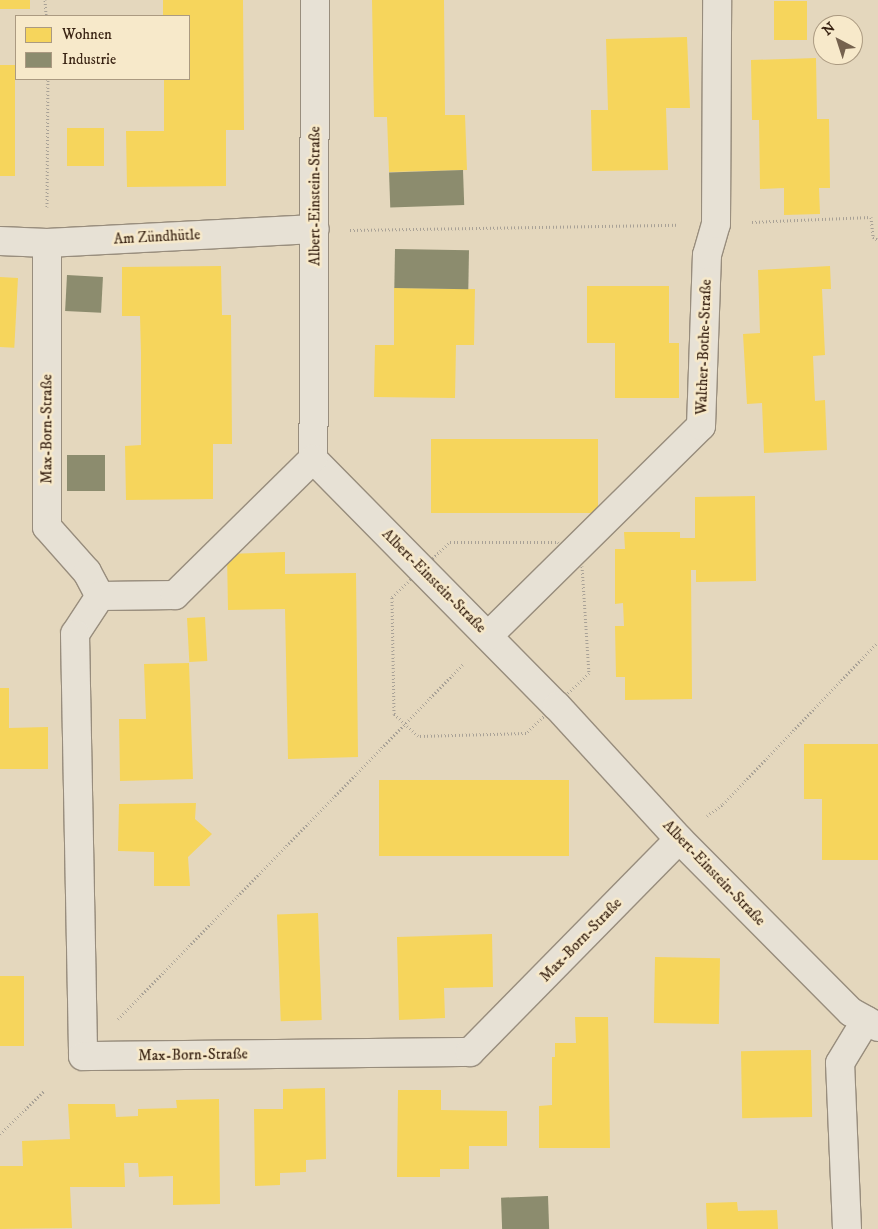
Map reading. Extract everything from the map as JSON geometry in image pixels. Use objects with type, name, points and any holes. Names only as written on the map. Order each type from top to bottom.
[{"type":"street","name":"Albert-Einstein-Straße","points":[[315,0],[313,459],[557,706],[680,839],[851,1012],[872,1024]]},
{"type":"street","name":"Walther-Bothe-Straße","points":[[488,636],[701,426],[707,255],[716,224],[717,0]]},
{"type":"street","name":"Am Zündhütle","points":[[0,241],[47,243],[315,230]]},
{"type":"street","name":"Max-Born-Straße","points":[[47,243],[47,527],[87,572],[100,596]]},
{"type":"street","points":[[83,1056],[75,634],[100,596],[175,595],[313,459]]},
{"type":"street","name":"Max-Born-Straße","points":[[83,1056],[470,1052],[680,839]]},
{"type":"street","points":[[847,1229],[840,1063],[872,1024]]},
{"type":"path","points":[[45,0],[46,15]]},
{"type":"path","points":[[47,243],[48,80]]},
{"type":"path","points":[[781,220],[871,217],[873,237],[878,240]]},
{"type":"path","points":[[315,230],[448,230],[716,224]]},
{"type":"path","points":[[83,1056],[406,724],[488,636]]},
{"type":"path","points":[[680,839],[723,804],[878,642]]},
{"type":"path","points":[[0,1134],[44,1091]]},
{"type":"building: Wohnen","points":[[0,0],[30,0],[30,9],[0,9]]},
{"type":"building: Wohnen","points":[[163,0],[243,0],[244,130],[226,130],[226,186],[127,187],[126,131],[164,131],[164,80],[190,80],[190,15],[163,15]]},
{"type":"building: Wohnen","points":[[372,0],[444,0],[445,115],[465,115],[467,170],[389,172],[387,117],[374,117]]},
{"type":"building: Wohnen","points":[[774,1],[807,1],[807,40],[774,40]]},
{"type":"building: Wohnen","points":[[687,37],[690,108],[666,108],[668,170],[592,171],[591,110],[608,110],[606,39]]},
{"type":"building: Wohnen","points":[[813,58],[813,65],[816,65],[817,119],[829,119],[830,188],[819,188],[820,214],[784,215],[784,188],[760,189],[759,120],[752,120],[751,60]]},
{"type":"building: Wohnen","points":[[0,65],[15,65],[15,176],[0,176]]},
{"type":"building: Wohnen","points":[[67,128],[104,128],[104,166],[67,166]]},
{"type":"building: Wohnen","points":[[221,266],[222,315],[231,315],[232,444],[213,444],[213,499],[126,500],[125,446],[141,445],[141,353],[140,316],[122,316],[122,267]]},
{"type":"building: Wohnen","points":[[830,266],[831,289],[822,289],[825,355],[813,356],[815,401],[825,400],[827,450],[764,453],[762,403],[747,404],[743,334],[760,333],[758,270]]},
{"type":"building: Wohnen","points":[[0,277],[18,278],[14,348],[0,347]]},
{"type":"building: Wohnen","points":[[587,286],[669,286],[669,343],[679,343],[679,398],[615,398],[615,343],[587,343]]},
{"type":"building: Wohnen","points":[[394,288],[475,289],[474,345],[456,345],[455,398],[374,397],[375,345],[394,345]]},
{"type":"building: Wohnen","points":[[431,439],[598,439],[598,513],[431,513]]},
{"type":"building: Wohnen","points":[[755,496],[756,581],[696,582],[696,570],[691,570],[692,699],[625,700],[625,677],[616,677],[615,626],[624,626],[623,603],[615,604],[615,549],[625,549],[624,532],[680,532],[680,538],[695,538],[695,497]]},
{"type":"building: Wohnen","points":[[285,552],[285,574],[356,573],[358,757],[288,759],[285,609],[228,610],[227,554]]},
{"type":"building: Wohnen","points":[[205,617],[207,661],[189,662],[187,618]]},
{"type":"building: Wohnen","points":[[189,663],[193,779],[120,781],[119,719],[146,719],[144,664]]},
{"type":"building: Wohnen","points":[[0,688],[9,688],[9,728],[48,727],[48,769],[0,769]]},
{"type":"building: Wohnen","points":[[804,744],[878,744],[878,860],[822,860],[822,799],[804,799]]},
{"type":"building: Wohnen","points":[[379,780],[569,780],[569,856],[379,856]]},
{"type":"building: Wohnen","points":[[196,803],[195,819],[212,834],[188,857],[190,886],[154,886],[154,852],[118,851],[119,804]]},
{"type":"building: Wohnen","points":[[318,913],[322,1020],[281,1021],[277,914]]},
{"type":"building: Wohnen","points":[[492,934],[493,987],[444,988],[445,1018],[399,1020],[397,937]]},
{"type":"building: Wohnen","points":[[655,957],[720,958],[719,1024],[654,1023]]},
{"type":"building: Wohnen","points":[[0,976],[24,976],[24,1046],[0,1046]]},
{"type":"building: Wohnen","points":[[575,1017],[608,1017],[610,1148],[539,1148],[539,1106],[552,1105],[552,1057],[555,1057],[555,1043],[576,1043]]},
{"type":"building: Wohnen","points":[[811,1050],[812,1117],[742,1118],[741,1051]]},
{"type":"building: Wohnen","points":[[325,1088],[326,1159],[306,1160],[306,1172],[280,1173],[280,1185],[255,1186],[254,1109],[283,1109],[283,1089]]},
{"type":"building: Wohnen","points":[[398,1090],[441,1090],[441,1110],[507,1111],[507,1146],[469,1146],[469,1169],[440,1169],[440,1177],[397,1177]]},
{"type":"building: Wohnen","points":[[219,1099],[220,1204],[173,1205],[173,1176],[139,1177],[138,1163],[124,1163],[125,1187],[70,1187],[72,1228],[0,1229],[0,1166],[23,1166],[22,1141],[70,1139],[68,1104],[115,1104],[116,1117],[138,1116],[138,1109],[177,1108],[176,1100]]},
{"type":"building: Wohnen","points":[[737,1202],[738,1211],[777,1210],[778,1229],[707,1229],[706,1203]]},
{"type":"building: Industrie","points":[[463,170],[464,205],[390,208],[389,173]]},
{"type":"building: Industrie","points":[[395,249],[469,250],[468,289],[394,288]]},
{"type":"building: Industrie","points":[[67,275],[103,277],[101,313],[65,311]]},
{"type":"building: Industrie","points":[[67,455],[105,455],[105,491],[67,491]]},
{"type":"building: Industrie","points":[[548,1196],[549,1229],[502,1229],[501,1198]]}]
